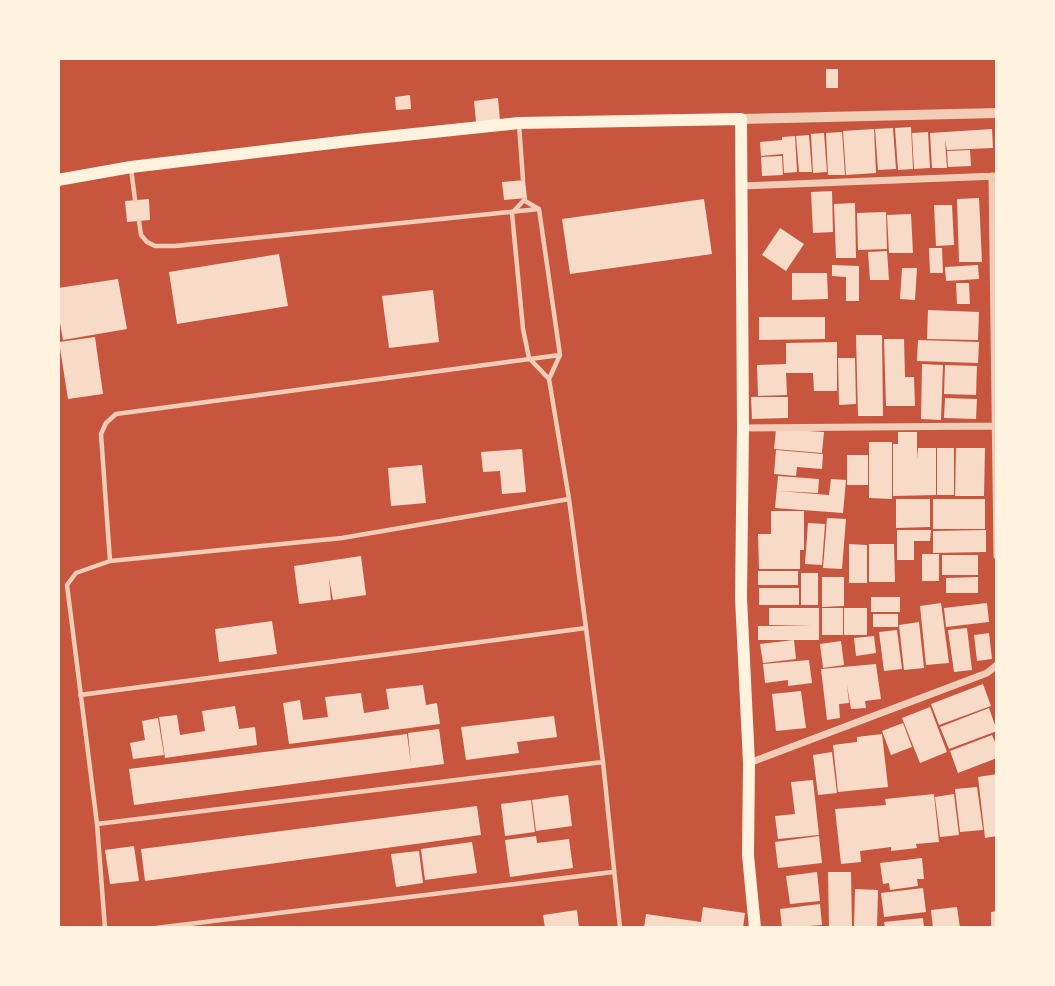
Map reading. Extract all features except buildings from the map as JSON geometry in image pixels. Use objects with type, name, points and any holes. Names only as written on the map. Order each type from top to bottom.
[{"type":"main road","points":[[58,180],[131,167],[519,123],[741,120],[741,597],[749,763],[748,855],[755,928]]},
{"type":"street","points":[[741,120],[997,113]]},
{"type":"street","points":[[742,186],[995,176],[997,556]]},
{"type":"street","points":[[743,428],[996,426]]},
{"type":"street","points":[[749,763],[987,673],[997,665]]},
{"type":"lane","points":[[519,123],[523,180]]},
{"type":"lane","points":[[131,167],[135,200]]},
{"type":"lane","points":[[512,213],[525,200],[539,209],[560,355],[549,379],[569,499],[586,628],[620,928]]},
{"type":"lane","points":[[139,221],[141,235],[147,242],[155,246],[175,246],[539,209]]},
{"type":"lane","points":[[512,213],[523,329],[529,358],[549,379]]},
{"type":"lane","points":[[110,561],[101,434],[106,423],[116,414],[560,355]]},
{"type":"lane","points":[[105,928],[97,824],[67,585],[76,573],[110,561],[342,538],[569,499]]},
{"type":"lane","points":[[80,695],[586,628]]},
{"type":"lane","points":[[97,824],[603,762]]},
{"type":"lane","points":[[156,928],[613,872]]}]
